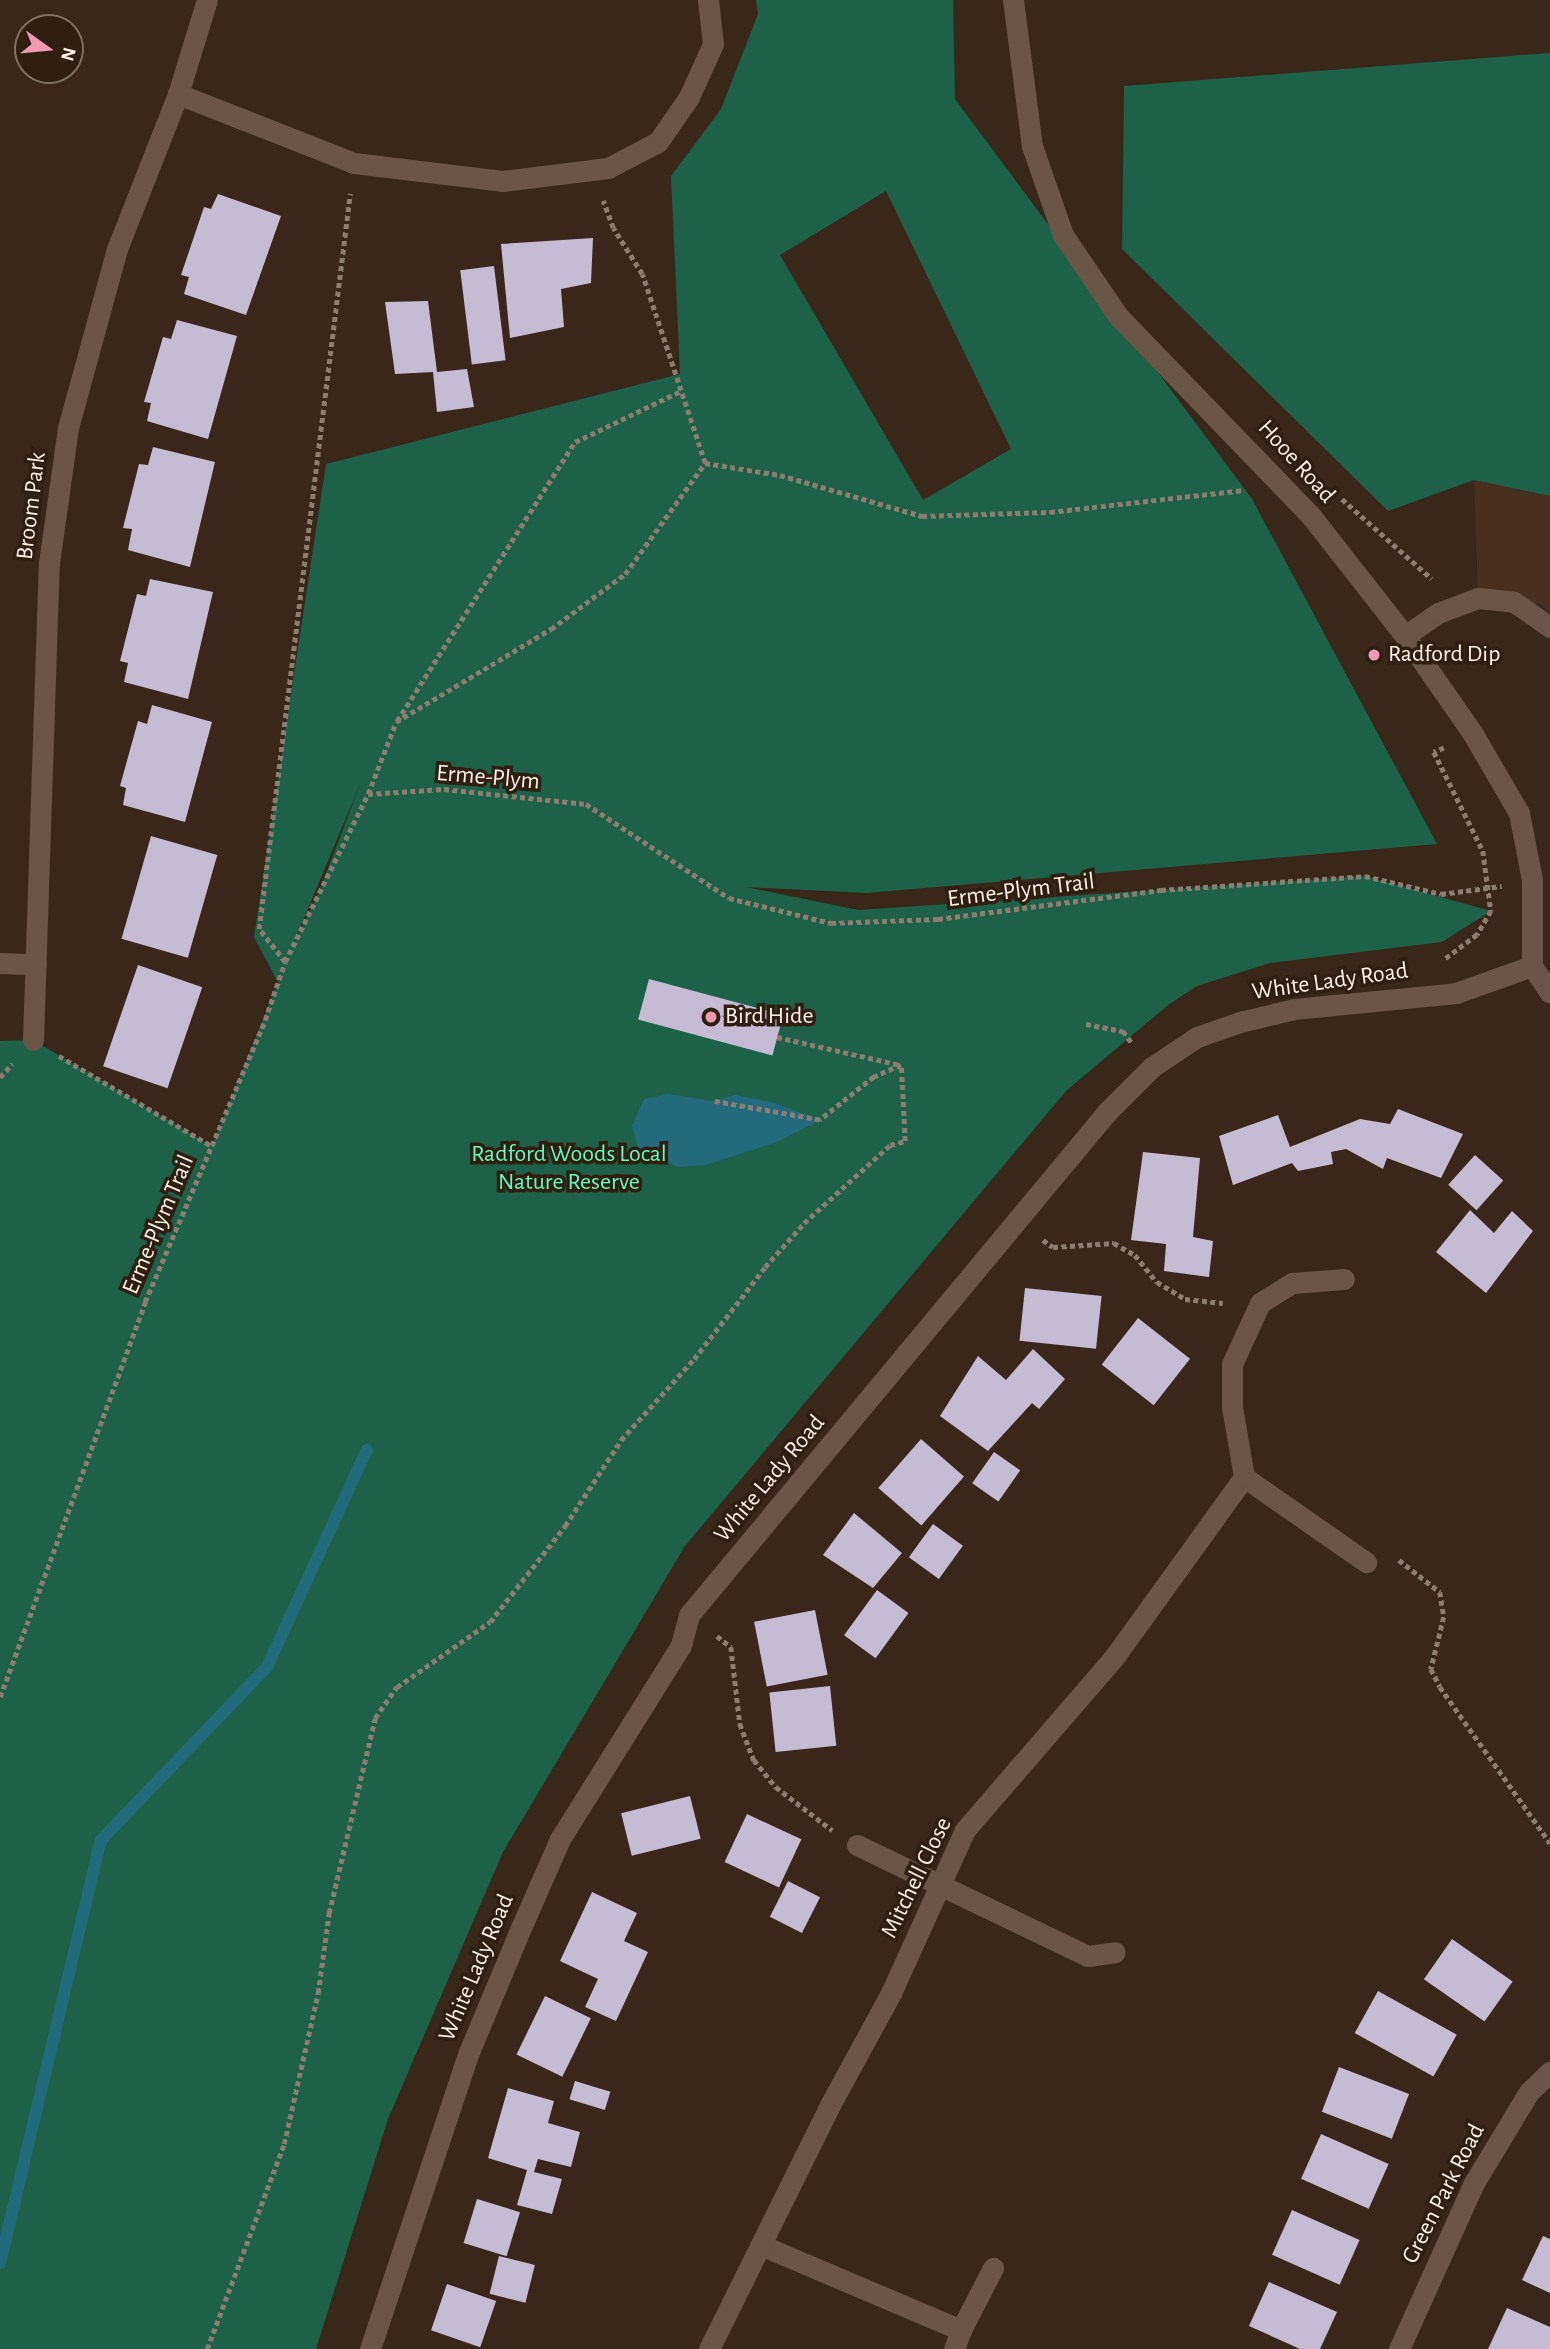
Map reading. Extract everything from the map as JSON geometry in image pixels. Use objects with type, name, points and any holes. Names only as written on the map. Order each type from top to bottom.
[{"type":"street","name":"Broom Park","points":[[33,1040],[50,563],[68,428],[117,249],[178,94],[208,0]]},
{"type":"street","points":[[178,94],[354,163],[502,181],[608,168],[658,142],[689,97],[713,44],[708,0]]},
{"type":"street","name":"Hooe Road","points":[[1013,0],[1032,146],[1063,234],[1118,316],[1284,487],[1405,636],[1473,734],[1519,813],[1532,880],[1532,966]]},
{"type":"street","points":[[1405,636],[1437,612],[1478,598],[1514,602],[1550,627]]},
{"type":"street","points":[[0,963],[36,964]]},
{"type":"street","points":[[1532,966],[1550,993]]},
{"type":"street","name":"White Lady Road","points":[[370,2349],[469,2052],[561,1839],[681,1645],[689,1615],[1007,1231],[1107,1112],[1152,1068],[1197,1037],[1294,1009],[1456,993],[1532,966]]},
{"type":"street","points":[[1344,1279],[1292,1283],[1260,1303],[1232,1364],[1232,1407],[1244,1477],[1366,1562]]},
{"type":"street","name":"Mitchell Close","points":[[709,2349],[763,2246],[830,2105],[891,1993],[965,1830],[1115,1656],[1244,1477]]},
{"type":"street","points":[[857,1845],[1088,1956],[1115,1952]]},
{"type":"street","name":"Green Park Road","points":[[1399,2349],[1474,2182],[1529,2092],[1550,2072]]},
{"type":"street","points":[[763,2246],[958,2339],[993,2268]]},
{"type":"path","points":[[285,962],[259,929],[354,163]]},
{"type":"path","points":[[591,170],[612,228],[642,274],[705,463]]},
{"type":"path","name":"Erme-Plym Trail","points":[[0,1697],[145,1302],[212,1146],[285,962],[368,794],[396,722],[575,442],[681,391]]},
{"type":"path","points":[[705,463],[779,475],[922,516],[1050,512],[1162,496],[1284,487]]},
{"type":"path","points":[[396,722],[551,629],[625,574],[705,463]]},
{"type":"path","points":[[1336,493],[1460,604]]},
{"type":"path","points":[[1439,964],[1477,935],[1491,911],[1483,851],[1434,752],[1473,734]]},
{"type":"path","name":"Erme-Plym","points":[[368,794],[444,789],[586,804]]},
{"type":"path","name":"Erme-Plym Trail","points":[[586,804],[729,898],[831,923],[938,919],[1161,890],[1365,876],[1441,894],[1488,889]]},
{"type":"path","points":[[1086,1024],[1123,1031],[1135,1047],[1146,1040]]},
{"type":"path","points":[[778,1037],[901,1065]]},
{"type":"path","points":[[33,1040],[212,1146]]},
{"type":"path","points":[[712,1101],[820,1120],[874,1077],[901,1065]]},
{"type":"path","points":[[208,2349],[284,2144],[318,1993],[329,1913],[375,1718],[397,1687],[490,1622],[565,1526],[621,1440],[694,1359],[765,1267],[804,1223],[890,1145],[905,1141],[901,1065]]},
{"type":"path","points":[[1007,1231],[1024,1246],[1033,1233],[1054,1247],[1114,1243],[1135,1255],[1157,1282],[1185,1299],[1220,1300],[1247,1331]]},
{"type":"path","points":[[1366,1562],[1392,1555],[1440,1592],[1444,1617],[1431,1669],[1550,1843]]},
{"type":"path","points":[[689,1615],[731,1647],[740,1724],[754,1760],[810,1818],[857,1845]]},
{"type":"shaded area","points":[[1474,480],[1550,496],[1550,613],[1540,604],[1478,598]]},
{"type":"green space","name":"Radford Woods Local Nature Reserve","points":[[756,0],[953,0],[955,99],[1252,499],[1437,844],[866,893],[746,887],[858,910],[1365,876],[1491,911],[1442,942],[1270,963],[1197,986],[1168,1005],[1066,1091],[685,1546],[503,1852],[388,2119],[316,2349],[0,2349],[0,1041],[33,1040],[212,1146],[280,977],[277,981],[254,937],[326,464],[680,374],[671,176],[721,109],[758,14]],"holes":[[[886,191],[1011,449],[923,500],[780,255]],[[361,782],[319,892],[292,947]]]},
{"type":"green space","points":[[1550,53],[1550,496],[1474,480],[1388,511],[1122,249],[1124,86]]},
{"type":"water","points":[[668,1094],[712,1101],[735,1095],[775,1103],[820,1120],[777,1142],[705,1165],[678,1167],[639,1150],[632,1126],[644,1099]]},
{"type":"building","points":[[218,194],[281,216],[246,315],[184,294],[189,277],[181,275],[204,207],[211,209]]},
{"type":"building","points":[[593,238],[591,283],[561,289],[564,327],[510,338],[501,244]]},
{"type":"building","points":[[494,266],[506,360],[472,364],[460,270]]},
{"type":"building","points":[[428,301],[437,372],[467,369],[474,407],[437,412],[433,372],[395,374],[385,302]]},
{"type":"building","points":[[177,320],[237,336],[208,439],[147,421],[151,403],[144,402],[163,337],[171,339]]},
{"type":"building","points":[[153,447],[215,462],[190,567],[128,550],[132,529],[123,528],[139,464],[148,465]]},
{"type":"building","points":[[150,579],[213,592],[188,699],[124,682],[128,663],[120,661],[137,594],[146,596]]},
{"type":"building","points":[[152,705],[212,722],[185,822],[123,805],[126,788],[120,786],[138,721],[147,724]]},
{"type":"building","points":[[151,836],[217,855],[188,958],[122,939]]},
{"type":"building","points":[[138,965],[202,987],[167,1088],[103,1066]]},
{"type":"building","name":"Bird Hide","points":[[649,979],[783,1015],[772,1056],[638,1020]]},
{"type":"building","points":[[1398,1109],[1463,1134],[1441,1178],[1387,1158],[1383,1169],[1346,1149],[1331,1152],[1333,1164],[1298,1171],[1292,1163],[1233,1185],[1219,1136],[1278,1115],[1290,1147],[1360,1119],[1390,1124]]},
{"type":"building","points":[[1143,1152],[1200,1158],[1193,1237],[1213,1241],[1209,1277],[1164,1271],[1166,1244],[1131,1240]]},
{"type":"building","points":[[1475,1155],[1503,1180],[1476,1210],[1448,1185]]},
{"type":"building","points":[[1470,1210],[1494,1233],[1512,1211],[1533,1231],[1486,1293],[1436,1252]]},
{"type":"building","points":[[1025,1288],[1102,1296],[1096,1349],[1019,1341]]},
{"type":"building","points":[[1138,1318],[1190,1359],[1154,1405],[1102,1364]]},
{"type":"building","points":[[1033,1349],[1065,1379],[1039,1409],[1032,1403],[988,1451],[940,1416],[978,1356],[1006,1380]]},
{"type":"building","points":[[921,1439],[964,1476],[921,1525],[878,1488]]},
{"type":"building","points":[[994,1452],[1020,1470],[998,1501],[972,1483]]},
{"type":"building","points":[[854,1513],[902,1553],[873,1588],[823,1555]]},
{"type":"building","points":[[933,1524],[963,1546],[939,1579],[909,1557]]},
{"type":"building","points":[[877,1590],[909,1613],[876,1658],[844,1635]]},
{"type":"building","points":[[815,1610],[828,1675],[767,1687],[754,1622]]},
{"type":"building","points":[[830,1686],[836,1746],[776,1752],[769,1692]]},
{"type":"building","points":[[690,1796],[701,1839],[632,1856],[621,1813]]},
{"type":"building","points":[[747,1814],[801,1839],[779,1887],[725,1862]]},
{"type":"building","points":[[788,1881],[820,1897],[802,1933],[770,1917]]},
{"type":"building","points":[[592,1892],[637,1913],[624,1941],[648,1952],[616,2021],[585,2007],[598,1979],[560,1961]]},
{"type":"building","points":[[1452,1939],[1513,1981],[1485,2022],[1424,1979]]},
{"type":"building","points":[[1378,1991],[1457,2035],[1433,2077],[1355,2033]]},
{"type":"building","points":[[545,1996],[591,2018],[562,2077],[517,2054]]},
{"type":"building","points":[[1339,2067],[1409,2094],[1392,2139],[1322,2112]]},
{"type":"building","points":[[575,2081],[610,2092],[605,2110],[569,2099]]},
{"type":"building","points":[[508,2088],[554,2101],[548,2123],[580,2132],[571,2167],[538,2159],[534,2172],[562,2179],[552,2214],[517,2205],[527,2170],[488,2158]]},
{"type":"building","points":[[1321,2134],[1389,2164],[1369,2209],[1301,2179]]},
{"type":"building","points":[[477,2199],[520,2212],[507,2256],[464,2243]]},
{"type":"building","points":[[1292,2210],[1360,2240],[1340,2285],[1272,2255]]},
{"type":"building","points":[[1543,2236],[1550,2239],[1550,2293],[1522,2280]]},
{"type":"building","points":[[499,2256],[535,2265],[525,2303],[490,2294]]},
{"type":"building","points":[[1269,2282],[1337,2312],[1320,2349],[1300,2349],[1249,2326]]},
{"type":"building","points":[[447,2284],[496,2301],[480,2347],[431,2330]]},
{"type":"building","points":[[1507,2308],[1550,2327],[1550,2349],[1488,2349]]},
{"type":"waterway","points":[[0,2263],[101,1840],[267,1667],[367,1450]]},
{"type":"place","name":"Radford Dip","points":[[1374,655]]},
{"type":"place","name":"Bird Hide","points":[[711,1017]]}]
